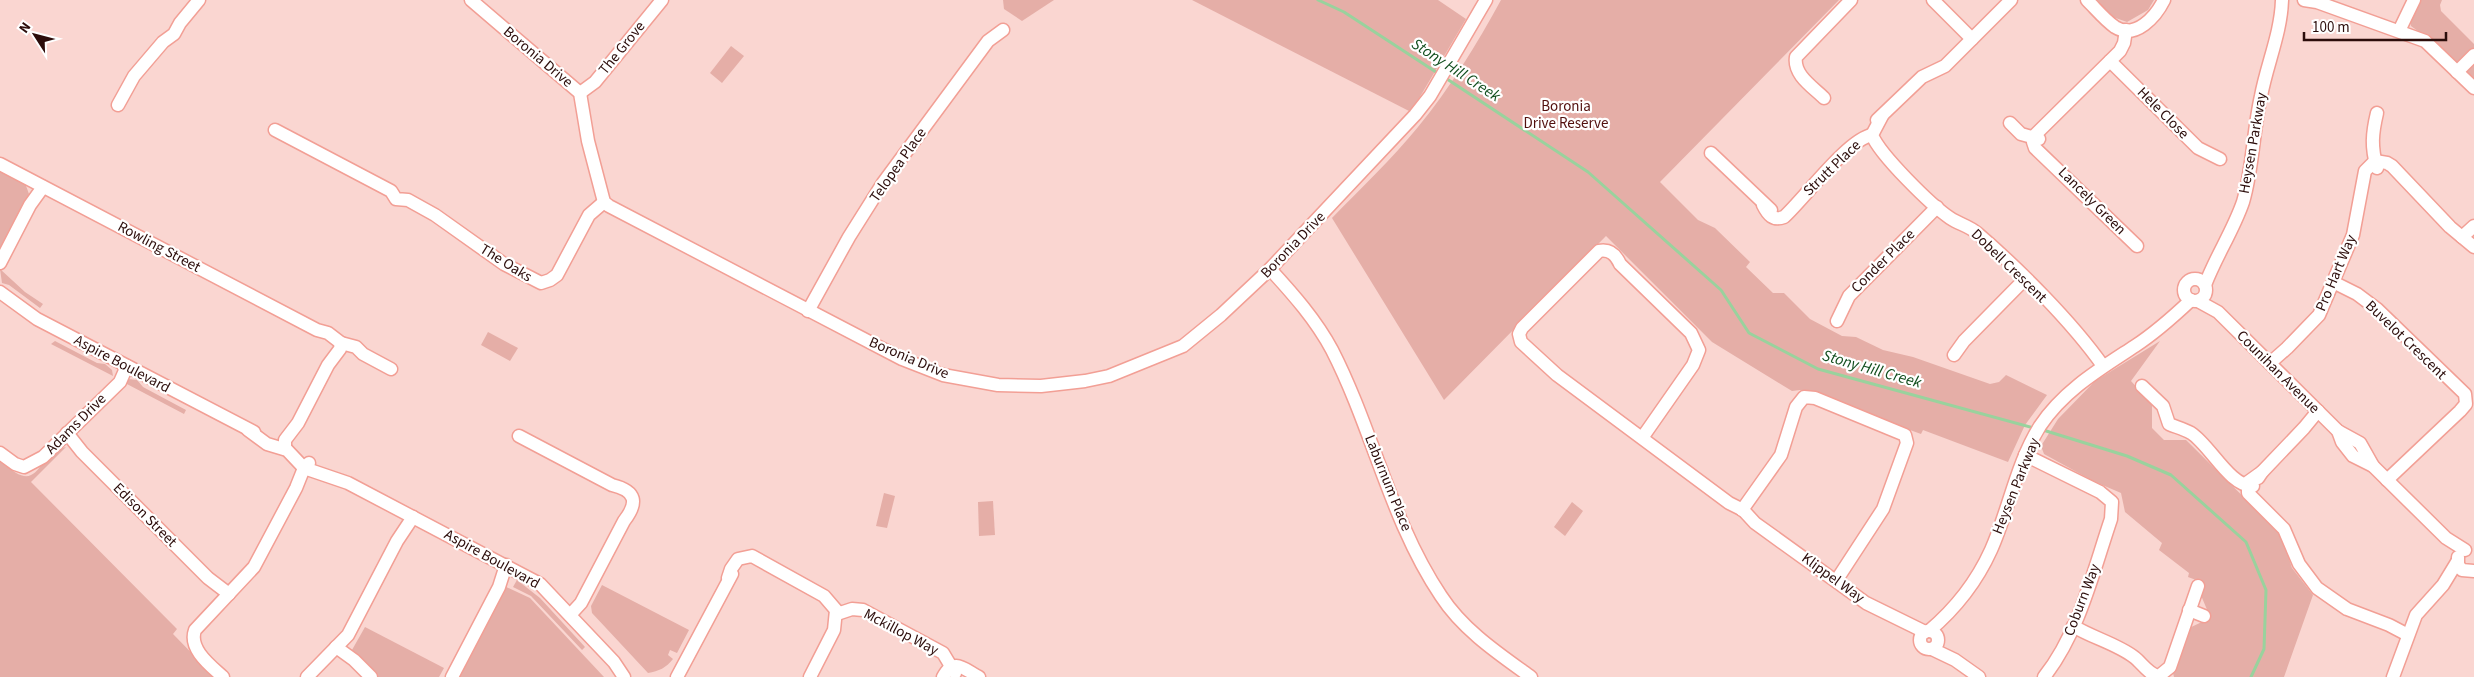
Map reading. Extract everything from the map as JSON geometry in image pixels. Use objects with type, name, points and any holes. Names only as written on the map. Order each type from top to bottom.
[{"type":"street","points":[[118,105],[134,76],[163,42],[169,30],[180,23],[199,0]]},
{"type":"street","name":"Boronia Drive","points":[[471,0],[580,94],[586,132],[604,202],[902,359],[942,375],[998,386],[1041,386],[1109,376],[1183,346],[1222,315],[1270,269],[1395,139],[1430,96],[1486,0]]},
{"type":"street","name":"The Grove","points":[[580,94],[595,82],[662,0]]},
{"type":"street","points":[[1824,98],[1800,74],[1796,66],[1796,57],[1850,0]]},
{"type":"street","points":[[1933,0],[1972,39]]},
{"type":"street","points":[[1869,136],[1882,116],[1922,77],[1945,66],[2010,0]]},
{"type":"street","points":[[2087,0],[2114,26],[2126,30],[2143,26],[2151,19],[2164,0]]},
{"type":"street","points":[[2400,31],[2414,0]]},
{"type":"street","name":"Heysen Parkway","points":[[1930,638],[1979,574],[1991,549],[2024,459],[2046,417],[2072,390],[2101,368],[2137,345],[2172,316],[2197,292],[2223,249],[2243,200],[2248,179],[2260,97],[2288,1]]},
{"type":"street","points":[[2312,1],[2400,31],[2425,42],[2474,88]]},
{"type":"street","name":"Telopea Place","points":[[808,311],[849,237],[883,183],[988,41],[1004,30]]},
{"type":"street","points":[[2010,123],[2021,134],[2036,139],[2110,61],[2124,43],[2126,30]]},
{"type":"street","points":[[2457,72],[2474,55]]},
{"type":"street","name":"Hele Close","points":[[2110,61],[2198,148],[2220,159]]},
{"type":"street","points":[[2376,114],[2371,137],[2376,164],[2395,172],[2469,239],[2474,226]]},
{"type":"street","name":"The Oaks","points":[[275,130],[391,192],[404,193],[408,200],[435,215],[504,264],[541,283],[557,275],[590,215],[604,202]]},
{"type":"street","name":"Dobell Crescent","points":[[1869,136],[1880,151],[1937,207],[1952,219],[1976,232],[2025,279],[2079,335],[2101,368]]},
{"type":"street","name":"Strutt Place","points":[[1710,153],[1763,205],[1777,212],[1786,210],[1794,204],[1869,136]]},
{"type":"street","name":"Lancely Green","points":[[2036,139],[2046,156],[2137,246]]},
{"type":"street","name":"Rowling Street","points":[[0,164],[317,330],[328,333],[338,346],[356,347],[363,354],[391,369]]},
{"type":"street","name":"Pro Hart Way","points":[[2271,364],[2319,314],[2353,234],[2363,186],[2364,171],[2376,164]]},
{"type":"street","points":[[1,259],[40,185]]},
{"type":"street","name":"Conder Place","points":[[1837,320],[1849,296],[1937,207]]},
{"type":"street","points":[[1640,437],[1693,365],[1698,350],[1690,333],[1620,264],[1611,252],[1599,251],[1531,320],[1525,337],[1535,354],[1557,375],[1640,437],[1723,498],[1744,507],[1781,455],[1794,419],[1805,404],[1823,404],[1905,435],[1908,439],[1883,509],[1835,580]]},
{"type":"street","name":"Laburnum Place","points":[[1270,269],[1302,304],[1331,349],[1348,384],[1416,555],[1442,598],[1473,633],[1531,677]]},
{"type":"street","points":[[1954,355],[1964,341],[2025,279]]},
{"type":"street","name":"Buvelot Crescent","points":[[2333,282],[2357,294],[2377,309],[2453,384],[2467,404],[2389,481]]},
{"type":"street","name":"Aspire Boulevard","points":[[0,292],[37,319],[252,431],[286,444],[307,467],[328,468],[348,483],[540,584],[614,662],[624,677]]},
{"type":"street","name":"Counihan Avenue","points":[[2197,292],[2338,431],[2360,443],[2373,466],[2468,561]]},
{"type":"street","points":[[286,444],[338,346]]},
{"type":"street","name":"Adams Drive","points":[[1,453],[15,464],[24,467],[43,457],[110,390],[124,365]]},
{"type":"street","points":[[2142,386],[2158,398],[2169,424],[2192,434],[2232,475],[2250,485],[2262,504],[2284,529],[2299,564],[2318,588],[2347,609],[2409,632]]},
{"type":"street","points":[[2250,485],[2320,413]]},
{"type":"street","name":"Edison Street","points":[[65,435],[226,596]]},
{"type":"street","points":[[519,436],[612,485],[626,500],[624,521],[587,591],[567,612]]},
{"type":"street","name":"Coburn Way","points":[[2024,459],[2047,467],[2100,492],[2112,502],[2111,520],[2072,630],[2057,661],[2044,677]]},
{"type":"street","points":[[223,677],[204,658],[192,650],[187,638],[192,627],[204,619],[254,567],[307,467]]},
{"type":"street","name":"Klippel Way","points":[[1744,507],[1763,527],[1866,603],[1930,638]]},
{"type":"street","points":[[307,677],[339,645],[350,631],[411,515]]},
{"type":"street","points":[[2393,677],[2416,615],[2468,561]]},
{"type":"street","points":[[677,677],[728,578],[738,567],[746,562],[765,565],[824,596],[840,613],[834,630],[810,677]]},
{"type":"street","points":[[452,677],[509,567]]},
{"type":"street","points":[[2072,630],[2123,650],[2145,666],[2150,668],[2161,667],[2175,649],[2198,586]]},
{"type":"street","name":"Mckillop Way","points":[[840,613],[855,609],[863,610],[937,649],[946,656],[952,672]]},
{"type":"street","points":[[2188,610],[2204,616]]},
{"type":"street","points":[[1930,638],[1955,660],[1979,677]]},
{"type":"street","points":[[339,645],[371,677]]},
{"type":"street","name":"Aspire Boulevard","points":[[614,662],[634,677]]},
{"type":"street","points":[[667,677],[684,663]]},
{"type":"street","points":[[942,677],[964,667],[976,676]]},
{"type":"green space","points":[[1003,0],[1054,0],[1022,21],[1004,9]]},
{"type":"green space","points":[[1192,0],[1438,0],[1466,19],[1411,112]]},
{"type":"green space","name":"Boronia Drive Reserve","points":[[1501,0],[1839,0],[1660,182],[1698,220],[1715,228],[1750,262],[1746,267],[1773,293],[1784,293],[1810,319],[1842,336],[1856,337],[1883,350],[1913,357],[1990,384],[1999,382],[2006,375],[2047,395],[2025,425],[2008,462],[1923,430],[1921,434],[1800,390],[1792,391],[1712,342],[1606,236],[1444,400],[1332,218],[1398,150],[1430,112],[1462,65]]},
{"type":"green space","points":[[2093,0],[2154,0],[2148,10],[2127,22],[2110,16]]},
{"type":"green space","points":[[2419,0],[2442,0],[2440,5],[2441,11],[2474,44],[2474,82],[2429,39],[2411,26],[2410,19]]},
{"type":"green space","points":[[731,46],[744,56],[722,83],[710,73]]},
{"type":"green space","points":[[0,170],[25,183],[29,194],[0,251]]},
{"type":"green space","points":[[0,269],[25,292],[43,304],[40,308],[9,285],[2,283]]},
{"type":"green space","points":[[488,332],[518,348],[510,361],[481,345]]},
{"type":"green space","points":[[55,341],[97,363],[105,364],[112,370],[113,376],[51,344]]},
{"type":"green space","points":[[2160,341],[2131,381],[2152,404],[2152,428],[2164,440],[2186,440],[2281,534],[2292,568],[2313,595],[2284,677],[2174,677],[2172,669],[2187,629],[2204,621],[2208,612],[2200,593],[2204,583],[2188,577],[2189,573],[2159,550],[2162,543],[2125,512],[2121,493],[2093,481],[2044,454],[2041,446],[2058,419],[2095,381]]},
{"type":"green space","points":[[128,379],[137,380],[143,387],[186,410],[184,414],[125,383]]},
{"type":"green space","points":[[66,447],[31,482],[177,629],[173,634],[215,677],[0,677],[0,460],[24,476],[31,475],[37,471],[48,457]]},
{"type":"green space","points":[[884,493],[895,496],[887,528],[876,526]]},
{"type":"green space","points":[[993,501],[995,535],[979,536],[978,502]]},
{"type":"green space","points":[[1572,502],[1583,511],[1565,536],[1554,527]]},
{"type":"green space","points":[[517,580],[540,598],[585,647],[582,650],[531,596],[513,587]]},
{"type":"green space","points":[[602,585],[689,630],[677,653],[670,650],[668,655],[673,659],[668,665],[648,673],[592,613],[591,606]]},
{"type":"green space","points":[[504,586],[530,598],[604,677],[456,677]]},
{"type":"green space","points":[[365,627],[444,668],[439,677],[378,677],[352,650]]},
{"type":"waterway","name":"Stony Hill Creek","points":[[1318,0],[1344,12],[1439,74]]},
{"type":"waterway","name":"Stony Hill Creek","points":[[1444,77],[1588,172],[1721,290],[1749,333],[1818,369],[2034,428]]},
{"type":"waterway","name":"Stony Hill Creek","points":[[2043,430],[2127,456],[2171,475],[2246,542],[2266,590],[2264,649],[2251,677]]}]
